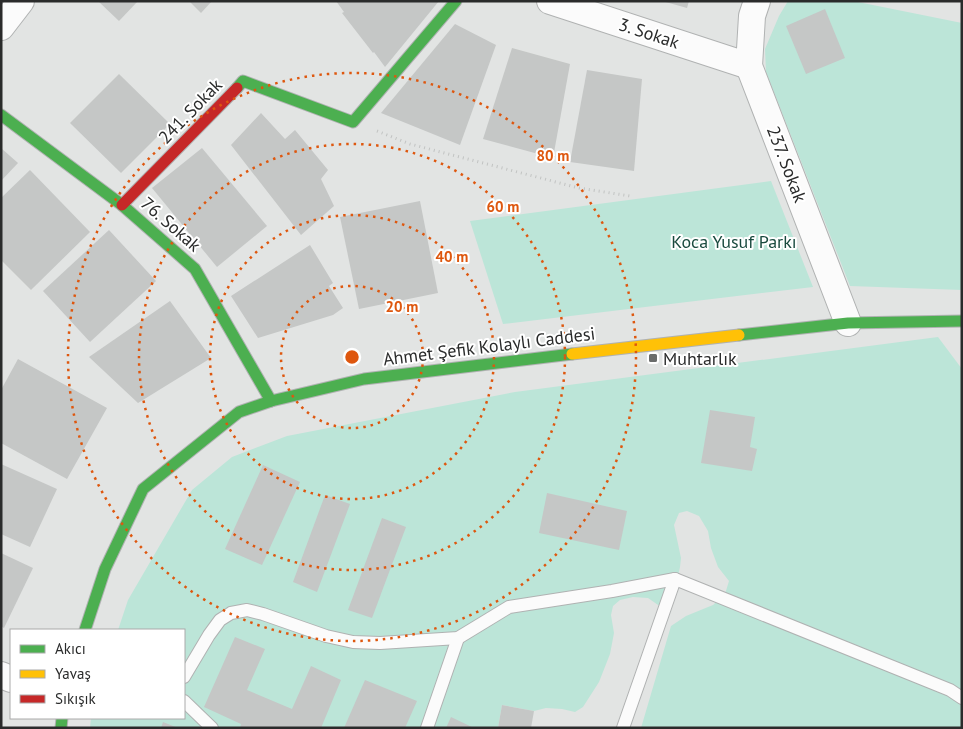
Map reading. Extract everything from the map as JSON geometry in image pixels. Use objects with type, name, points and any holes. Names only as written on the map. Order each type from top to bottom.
[{"type":"main road","points":[[353,122],[456,1]]},
{"type":"main road","name":"241. Sokak","points":[[122,205],[243,81],[353,122]]},
{"type":"main road","name":"76. Sokak","points":[[1,115],[122,205],[196,269],[272,401]]},
{"type":"main road","name":"Ahmet Şefik Kolaylı Caddesi","points":[[85,629],[105,569],[143,489],[239,412],[272,401],[364,379],[686,340],[848,323],[960,324]]},
{"type":"street","points":[[1,27],[21,1]]},
{"type":"street","name":"3. Sokak","points":[[550,1],[749,66]]},
{"type":"street","name":"237. Sokak","points":[[757,1],[752,16],[749,66],[848,323]]},
{"type":"lane","points":[[623,728],[676,579]]},
{"type":"lane","points":[[185,675],[220,620],[231,613],[247,610],[326,636],[353,642],[380,643],[458,638],[509,607],[676,579],[950,690],[962,698]]},
{"type":"lane","points":[[427,728],[458,638]]},
{"type":"lane","points":[[185,702],[212,728]]},
{"type":"path","points":[[353,122],[410,144],[579,188],[630,196]]},
{"type":"green space","points":[[788,1],[853,1],[962,23],[962,290],[850,286],[766,72],[765,49],[779,16]]},
{"type":"green space","name":"Koca Yusuf Parkı","points":[[771,181],[813,287],[503,324],[470,221]]},
{"type":"green space","points":[[938,337],[962,369],[962,728],[641,728],[671,626],[686,616],[713,605],[725,594],[729,581],[718,567],[711,548],[708,531],[699,516],[687,511],[679,513],[674,525],[681,558],[676,585],[661,607],[648,598],[633,597],[620,600],[613,606],[611,615],[614,633],[610,654],[599,682],[583,707],[575,712],[546,708],[534,711],[502,705],[498,728],[90,728],[91,719],[185,719],[185,629],[118,629],[128,600],[192,490],[232,457],[287,436],[515,392]]},
{"type":"building","points":[[98,1],[138,1],[119,21]]},
{"type":"building","points":[[189,1],[212,1],[201,13]]},
{"type":"building","points":[[336,1],[439,1],[385,67],[342,13],[344,12]]},
{"type":"building","points":[[662,1],[689,1],[687,8]]},
{"type":"building","points":[[825,9],[845,58],[806,74],[786,26]]},
{"type":"building","points":[[455,24],[496,45],[460,145],[381,113]]},
{"type":"building","points":[[512,48],[570,64],[553,158],[483,139]]},
{"type":"building","points":[[587,70],[642,79],[634,171],[570,162]]},
{"type":"building","points":[[119,74],[170,124],[121,173],[70,123]]},
{"type":"building","points":[[261,113],[285,139],[295,130],[328,170],[321,179],[334,206],[301,235],[231,145]]},
{"type":"building","points":[[1,148],[18,163],[1,181]]},
{"type":"building","points":[[202,148],[267,226],[217,267],[152,188]]},
{"type":"building","points":[[30,170],[90,232],[31,290],[1,260],[1,198]]},
{"type":"building","points":[[420,201],[438,293],[359,309],[340,217]]},
{"type":"building","points":[[109,230],[156,281],[90,342],[43,291]]},
{"type":"building","points":[[310,245],[333,283],[329,286],[343,308],[333,315],[258,338],[231,296]]},
{"type":"building","points":[[170,301],[211,358],[138,403],[89,357]]},
{"type":"building","points":[[18,359],[107,408],[67,479],[1,443],[1,390]]},
{"type":"building","points":[[710,410],[755,417],[750,447],[757,449],[752,471],[701,463]]},
{"type":"building","points":[[1,464],[57,489],[30,547],[1,534]]},
{"type":"building","points":[[263,465],[300,482],[262,565],[225,549]]},
{"type":"building","points":[[547,493],[627,511],[619,550],[539,533]]},
{"type":"building","points":[[325,495],[350,504],[317,592],[293,582]]},
{"type":"building","points":[[382,518],[406,527],[372,618],[348,610]]},
{"type":"building","points":[[1,553],[33,568],[4,628],[1,626]]},
{"type":"building","points":[[235,637],[265,649],[247,690],[292,709],[311,666],[341,680],[321,728],[240,728],[241,724],[204,707]]},
{"type":"building","points":[[365,680],[417,701],[405,728],[344,728]]},
{"type":"building","points":[[502,705],[534,711],[531,728],[498,728]]},
{"type":"building","points":[[451,717],[474,728],[446,728]]},
{"type":"building","points":[[163,722],[178,728],[161,728]]},
{"type":"traffic: fast","points":[[237,88],[243,81],[353,122],[456,1]]},
{"type":"traffic: fast","points":[[1,115],[122,205],[195,269],[271,401]]},
{"type":"traffic: fast","points":[[739,335],[848,323],[962,321]]},
{"type":"traffic: fast","points":[[85,629],[105,569],[143,489],[239,412],[271,401],[364,379],[572,354]]},
{"type":"traffic: fast","points":[[61,728],[62,719]]},
{"type":"traffic: slow","points":[[572,354],[739,335]]},
{"type":"traffic: jam","points":[[122,205],[237,88]]},
{"type":"place","name":"Muhtarlık","points":[[653,358]]}]
